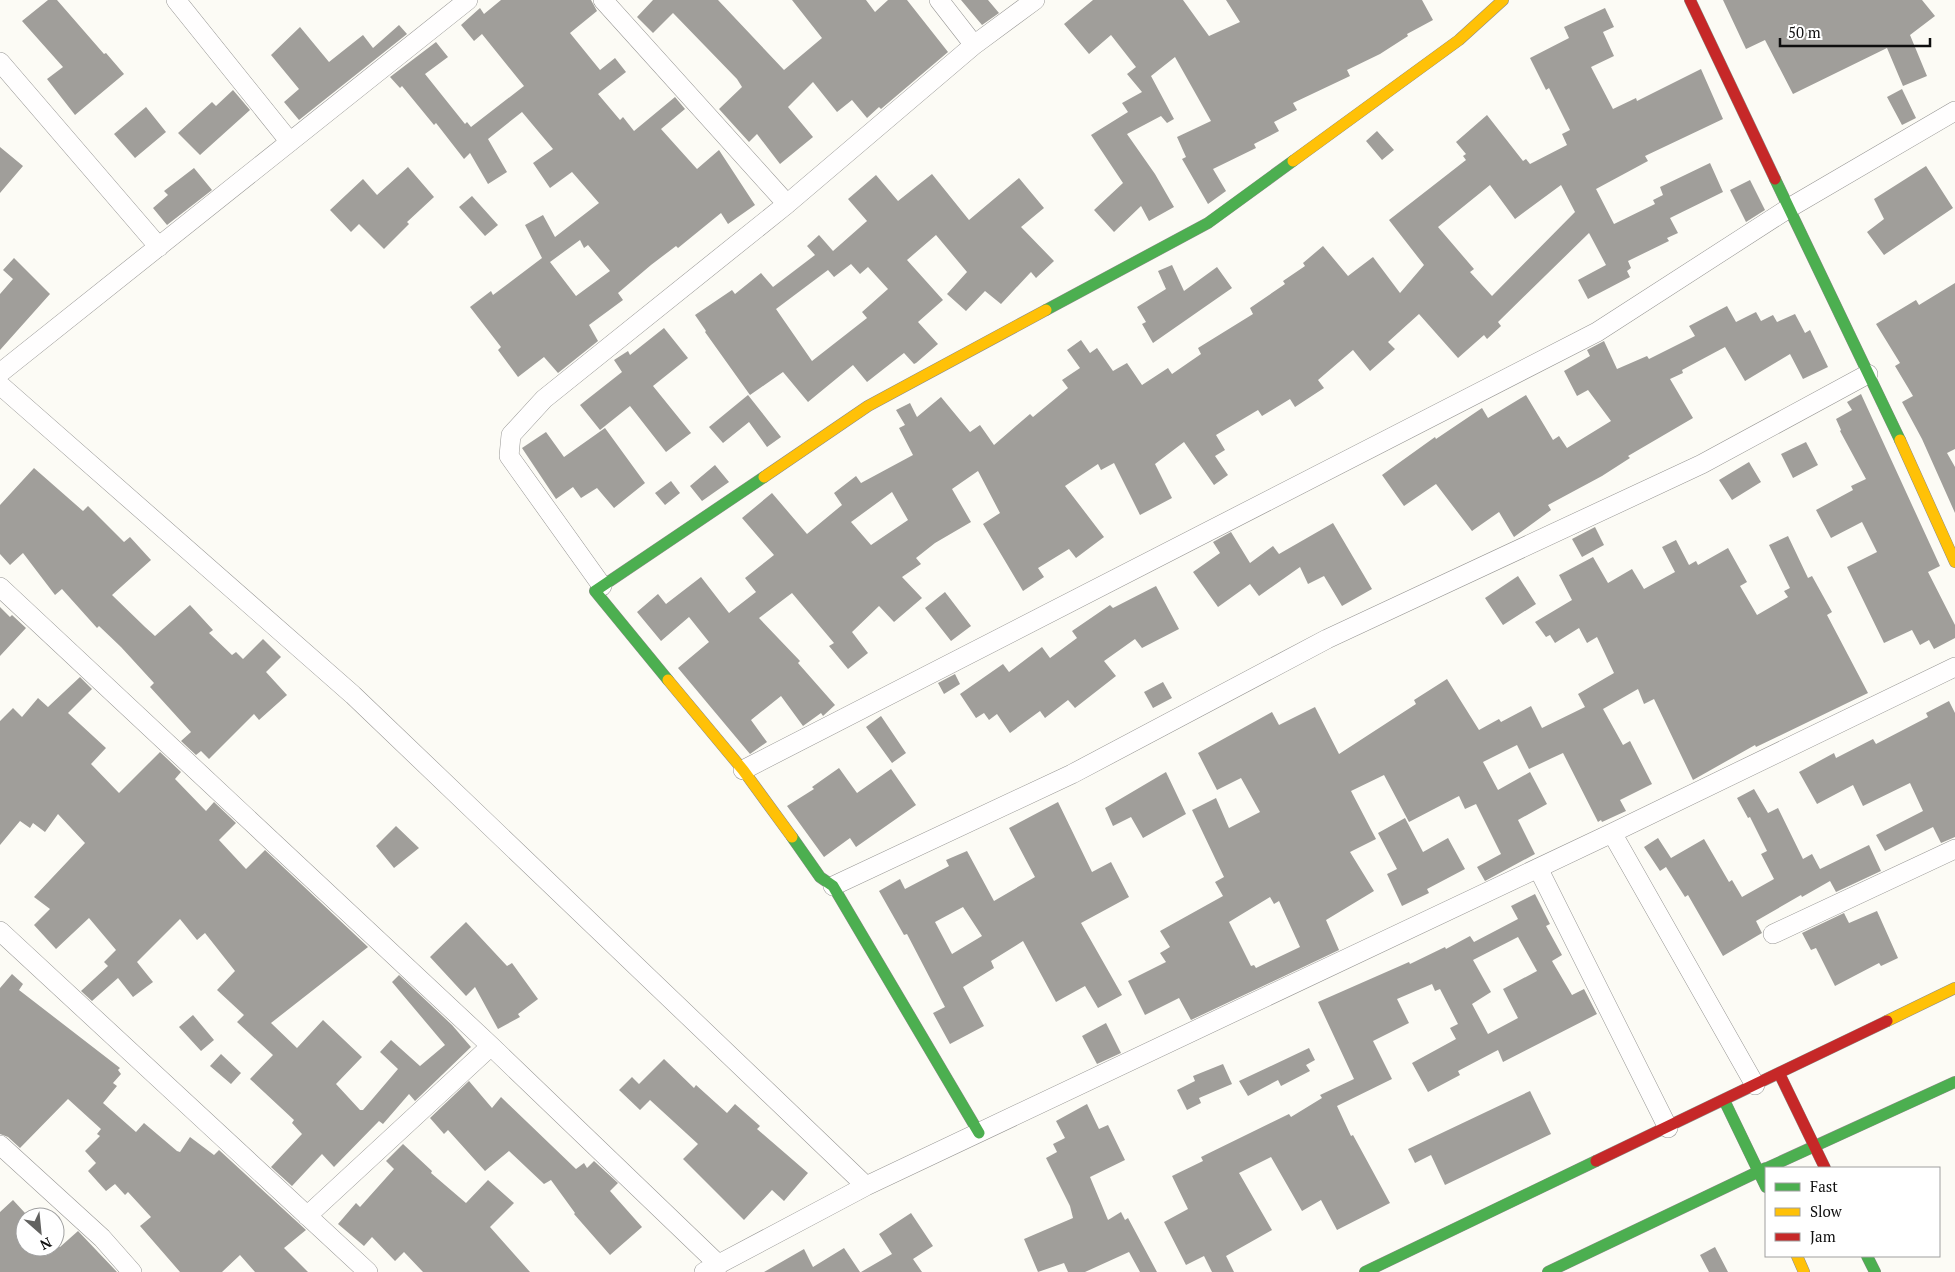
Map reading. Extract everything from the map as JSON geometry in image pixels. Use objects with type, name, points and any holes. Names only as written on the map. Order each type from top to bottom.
[{"type":"street","points":[[176,0],[290,142]]},
{"type":"street","points":[[0,373],[468,0]]},
{"type":"street","points":[[603,0],[787,204]]},
{"type":"street","points":[[939,0],[974,45]]},
{"type":"street","points":[[602,586],[509,456],[510,435],[544,399],[787,204],[974,45],[1035,0]]},
{"type":"street","points":[[979,1133],[833,886],[820,878],[742,770],[595,591],[868,406],[1208,223],[1459,40],[1504,0]]},
{"type":"street","points":[[1690,0],[1955,562]]},
{"type":"street","points":[[0,62],[159,247]]},
{"type":"street","points":[[742,770],[1597,332],[1789,208],[1955,111]]},
{"type":"street","points":[[833,886],[1072,774],[1327,639],[1702,464],[1868,374]]},
{"type":"street","points":[[0,385],[353,695],[866,1186]]},
{"type":"street","points":[[0,587],[492,1046],[711,1269],[866,1186],[1612,833],[1955,667]]},
{"type":"street","points":[[1612,833],[1755,1085]]},
{"type":"street","points":[[1773,934],[1955,849]]},
{"type":"street","points":[[1538,868],[1668,1128]]},
{"type":"street","points":[[0,931],[368,1272]]},
{"type":"street","points":[[1365,1272],[1668,1128],[1955,988]]},
{"type":"street","points":[[307,1216],[492,1046]]},
{"type":"street","points":[[1779,1073],[1824,1167]]},
{"type":"street","points":[[1768,1167],[1955,1082]]},
{"type":"street","points":[[1548,1272],[1764,1169],[1724,1100]]},
{"type":"street","points":[[0,1145],[102,1238],[132,1272]]},
{"type":"street","points":[[1797,1257],[1804,1272]]},
{"type":"street","points":[[1868,1257],[1875,1272]]},
{"type":"building","points":[[48,0],[57,0],[124,74],[75,115],[47,79],[63,67],[22,21]]},
{"type":"building","points":[[501,0],[591,0],[597,11],[570,33],[600,70],[615,58],[626,72],[598,94],[620,120],[623,117],[634,131],[675,97],[685,109],[661,129],[697,169],[719,150],[755,205],[728,224],[721,213],[678,248],[676,246],[651,265],[618,293],[623,300],[589,325],[598,341],[558,373],[544,357],[518,377],[498,350],[501,347],[470,307],[491,291],[493,295],[542,258],[525,225],[543,215],[555,237],[599,203],[572,172],[550,188],[533,163],[553,149],[522,112],[488,139],[507,172],[488,184],[470,153],[464,159],[436,123],[434,125],[402,86],[400,88],[390,77],[436,42],[448,57],[425,74],[465,124],[467,122],[471,127],[524,86],[482,34],[474,41],[461,25],[480,8],[484,14]],"holes":[[[580,240],[584,248],[588,245],[610,271],[576,296],[550,262]]]},
{"type":"building","points":[[653,0],[718,0],[784,70],[822,38],[792,0],[866,0],[875,12],[888,0],[907,0],[948,52],[881,109],[879,107],[867,118],[852,100],[837,112],[813,82],[788,107],[813,137],[780,164],[757,134],[749,142],[719,109],[742,87],[737,79],[673,13],[653,33],[637,17]]},
{"type":"building","points":[[961,0],[988,0],[999,13],[982,25]]},
{"type":"building","points":[[1093,0],[1183,0],[1209,36],[1240,22],[1226,0],[1422,0],[1433,20],[1407,34],[1408,36],[1380,54],[1347,70],[1350,76],[1293,103],[1297,110],[1274,122],[1279,131],[1254,144],[1256,148],[1213,169],[1226,191],[1208,204],[1182,159],[1186,157],[1177,137],[1211,121],[1175,57],[1151,76],[1174,119],[1167,123],[1161,116],[1127,134],[1155,174],[1174,207],[1149,221],[1141,206],[1114,232],[1094,210],[1123,183],[1091,135],[1128,112],[1122,103],[1142,92],[1127,74],[1136,67],[1111,35],[1089,54],[1064,24]]},
{"type":"building","points":[[1723,0],[1922,0],[1935,16],[1910,35],[1927,76],[1903,86],[1887,48],[1793,94],[1765,40],[1746,49]]},
{"type":"building","points":[[1605,8],[1614,27],[1603,32],[1614,56],[1591,67],[1613,109],[1636,98],[1637,101],[1701,69],[1723,119],[1645,156],[1648,161],[1596,189],[1614,224],[1655,204],[1653,200],[1663,195],[1660,187],[1710,163],[1723,192],[1670,218],[1678,233],[1667,238],[1669,241],[1628,261],[1631,268],[1627,271],[1630,277],[1588,299],[1578,280],[1606,265],[1589,233],[1498,322],[1501,326],[1487,339],[1484,335],[1458,358],[1419,314],[1388,342],[1395,349],[1370,371],[1353,350],[1318,380],[1324,388],[1295,407],[1290,399],[1262,416],[1258,410],[1216,435],[1225,450],[1215,456],[1228,475],[1214,485],[1184,442],[1155,464],[1172,498],[1140,515],[1114,463],[1101,470],[1098,464],[1065,486],[1104,537],[1076,558],[1069,549],[1038,568],[1044,577],[1023,591],[983,524],[1000,513],[978,471],[952,489],[971,522],[935,543],[916,558],[921,564],[902,577],[922,598],[894,622],[879,606],[852,632],[868,653],[848,669],[829,646],[834,643],[792,593],[759,618],[800,661],[798,663],[835,705],[823,716],[821,713],[803,726],[781,696],[751,720],[767,742],[750,754],[678,668],[709,642],[689,617],[661,641],[637,612],[658,594],[666,604],[701,577],[729,613],[756,592],[745,578],[774,555],[742,518],[772,493],[807,534],[842,505],[834,493],[856,476],[861,483],[913,455],[899,428],[905,425],[896,410],[910,403],[917,417],[941,397],[970,432],[980,425],[994,445],[1030,414],[1033,417],[1068,388],[1062,380],[1080,368],[1067,350],[1081,340],[1090,353],[1097,348],[1113,371],[1127,363],[1142,385],[1168,368],[1172,374],[1201,354],[1198,348],[1253,314],[1250,308],[1285,284],[1283,281],[1305,266],[1303,263],[1323,246],[1348,276],[1373,257],[1400,293],[1424,265],[1389,220],[1466,160],[1463,156],[1466,154],[1456,142],[1487,115],[1523,161],[1526,159],[1530,164],[1567,145],[1562,134],[1570,130],[1549,88],[1546,90],[1530,58],[1569,38],[1564,27]],"holes":[[[1490,185],[1515,219],[1561,185],[1575,212],[1492,296],[1470,272],[1474,269],[1438,227]],[[892,492],[908,520],[871,545],[851,522]]]},
{"type":"building","points":[[399,25],[407,34],[299,120],[284,102],[299,89],[271,55],[300,27],[329,62],[363,35],[373,48]]},
{"type":"building","points":[[1902,89],[1916,118],[1902,125],[1887,97]]},
{"type":"building","points":[[233,90],[250,110],[200,155],[178,133],[212,102],[216,106]]},
{"type":"building","points":[[146,107],[166,132],[135,158],[114,134]]},
{"type":"building","points":[[1377,131],[1394,150],[1382,160],[1366,141]]},
{"type":"building","points":[[0,147],[23,166],[0,193]]},
{"type":"building","points":[[1926,166],[1953,208],[1884,255],[1867,232],[1884,219],[1874,199]]},
{"type":"building","points":[[408,167],[434,197],[407,222],[409,224],[384,249],[359,224],[351,232],[330,210],[363,179],[377,195]]},
{"type":"building","points":[[194,168],[212,190],[167,225],[153,208],[168,195],[164,191]]},
{"type":"building","points":[[932,174],[969,220],[1019,178],[1044,208],[1021,227],[1054,261],[1036,278],[1031,272],[1001,304],[985,291],[966,311],[947,294],[967,272],[936,235],[907,260],[943,300],[918,322],[938,344],[916,363],[914,364],[904,353],[867,382],[853,365],[808,402],[783,372],[750,395],[695,315],[732,290],[735,294],[761,273],[773,287],[815,255],[807,246],[819,235],[833,251],[867,221],[848,199],[876,175],[898,201]],"holes":[[[851,264],[860,274],[868,267],[888,289],[862,312],[867,318],[812,361],[776,309],[828,270],[834,277]]]},
{"type":"building","points":[[1750,180],[1765,210],[1746,222],[1730,190]]},
{"type":"building","points":[[472,196],[498,225],[485,236],[459,207]]},
{"type":"building","points":[[14,258],[50,294],[0,350],[0,294],[13,279],[3,270]]},
{"type":"building","points":[[1172,265],[1184,291],[1217,267],[1232,288],[1153,343],[1142,324],[1146,322],[1137,307],[1166,289],[1158,271]]},
{"type":"building","points":[[1955,283],[1955,449],[1947,453],[1955,467],[1955,513],[1922,439],[1902,402],[1913,396],[1895,366],[1900,363],[1876,324],[1916,300],[1919,305]]},
{"type":"building","points":[[1727,306],[1736,322],[1756,312],[1761,321],[1773,315],[1777,322],[1795,314],[1805,333],[1810,330],[1828,367],[1803,379],[1790,354],[1745,381],[1725,347],[1682,370],[1683,373],[1670,379],[1693,418],[1628,456],[1630,458],[1602,476],[1548,505],[1551,510],[1514,537],[1499,512],[1472,531],[1436,484],[1404,506],[1382,475],[1435,437],[1436,439],[1482,408],[1488,418],[1526,395],[1553,440],[1559,436],[1567,448],[1611,421],[1588,390],[1577,396],[1564,371],[1590,356],[1587,350],[1604,341],[1617,369],[1647,356],[1649,359],[1695,336],[1689,326]]},
{"type":"building","points":[[664,328],[688,358],[653,386],[691,433],[666,452],[630,406],[600,430],[580,405],[622,372],[614,360],[628,351],[630,355]]},
{"type":"building","points":[[1861,394],[1940,566],[1928,572],[1955,625],[1955,638],[1934,649],[1929,640],[1920,645],[1912,630],[1884,643],[1847,567],[1877,552],[1862,522],[1831,538],[1816,510],[1853,490],[1851,486],[1866,479],[1840,431],[1836,419],[1852,410],[1847,402]]},
{"type":"building","points":[[748,395],[781,437],[767,447],[749,422],[723,443],[709,427]]},
{"type":"building","points":[[605,428],[645,483],[614,508],[597,488],[581,498],[573,487],[556,499],[522,448],[546,432],[564,457]]},
{"type":"building","points":[[1806,442],[1818,465],[1793,478],[1781,454]]},
{"type":"building","points":[[1749,462],[1761,482],[1732,500],[1719,480]]},
{"type":"building","points":[[715,465],[729,482],[702,501],[690,486]]},
{"type":"building","points":[[34,468],[83,511],[88,506],[124,542],[130,537],[151,560],[112,595],[155,636],[190,605],[213,630],[209,633],[232,655],[236,652],[243,659],[263,639],[281,657],[266,672],[287,695],[259,720],[254,714],[209,759],[201,751],[196,755],[181,741],[191,732],[150,687],[154,683],[121,647],[99,626],[97,628],[62,589],[55,595],[23,553],[10,565],[0,554],[0,505]]},
{"type":"building","points":[[671,481],[680,493],[665,505],[655,493]]},
{"type":"building","points":[[1333,523],[1372,589],[1342,606],[1324,576],[1308,584],[1300,567],[1259,596],[1250,584],[1218,607],[1193,572],[1220,553],[1213,542],[1231,532],[1250,563],[1273,546],[1279,554]]},
{"type":"building","points":[[1595,527],[1604,545],[1582,557],[1572,539]]},
{"type":"building","points":[[1788,536],[1808,578],[1812,576],[1832,612],[1827,615],[1868,693],[1756,747],[1755,745],[1693,780],[1654,699],[1644,704],[1638,689],[1603,709],[1623,745],[1630,741],[1652,784],[1620,800],[1626,811],[1602,822],[1601,820],[1598,822],[1563,753],[1529,769],[1517,745],[1483,762],[1498,790],[1530,772],[1547,804],[1518,820],[1535,854],[1485,881],[1477,867],[1501,854],[1476,804],[1465,809],[1459,796],[1409,822],[1384,775],[1351,791],[1376,839],[1350,852],[1374,891],[1326,920],[1339,950],[1191,1020],[1179,998],[1145,1015],[1128,981],[1166,962],[1160,953],[1170,947],[1160,931],[1223,896],[1215,882],[1224,877],[1192,810],[1216,798],[1229,828],[1260,812],[1241,778],[1217,790],[1198,753],[1272,712],[1279,725],[1315,707],[1339,754],[1416,704],[1414,700],[1447,679],[1479,730],[1499,719],[1501,722],[1531,706],[1542,728],[1585,707],[1578,694],[1614,673],[1597,637],[1587,643],[1579,628],[1555,643],[1550,635],[1546,637],[1535,622],[1572,600],[1559,575],[1593,557],[1608,583],[1632,569],[1644,589],[1675,572],[1662,547],[1676,540],[1689,565],[1696,561],[1698,565],[1728,548],[1747,582],[1740,586],[1757,615],[1788,597],[1784,591],[1790,588],[1769,545]],"holes":[[[1270,897],[1274,904],[1279,901],[1300,947],[1256,968],[1254,965],[1251,966],[1229,922]]]},
{"type":"building","points":[[1518,576],[1536,604],[1503,625],[1485,598]]},
{"type":"building","points":[[1156,586],[1179,629],[1142,648],[1135,639],[1104,661],[1116,676],[1075,708],[1068,700],[1045,718],[1040,711],[1010,733],[997,714],[989,720],[984,713],[976,718],[960,694],[1003,664],[1009,672],[1042,647],[1050,658],[1077,638],[1072,631],[1110,605],[1113,608]]},
{"type":"building","points":[[945,592],[971,626],[951,641],[925,608]]},
{"type":"building","points":[[0,607],[26,628],[0,656]]},
{"type":"building","points":[[955,674],[960,684],[944,694],[938,683]]},
{"type":"building","points":[[80,677],[92,689],[68,713],[106,748],[91,764],[119,793],[160,752],[181,772],[175,779],[206,811],[214,802],[236,823],[219,840],[246,869],[265,850],[368,947],[271,1023],[297,1048],[323,1020],[362,1057],[336,1084],[360,1110],[363,1110],[398,1069],[380,1052],[391,1040],[420,1066],[445,1045],[392,982],[399,975],[452,1025],[471,1047],[415,1101],[409,1094],[383,1124],[379,1121],[334,1167],[322,1154],[292,1186],[271,1167],[302,1134],[292,1123],[294,1120],[250,1079],[273,1055],[237,1022],[244,1015],[217,990],[235,971],[205,933],[197,940],[180,919],[137,962],[153,982],[133,997],[118,978],[92,1001],[81,991],[108,966],[104,962],[116,950],[89,918],[56,949],[34,925],[50,909],[34,897],[85,843],[58,814],[45,832],[33,823],[30,828],[20,821],[0,845],[0,721],[13,708],[22,717],[38,698],[48,707]]},
{"type":"building","points":[[1163,682],[1172,698],[1153,708],[1144,692]]},
{"type":"building","points":[[1949,701],[1955,713],[1955,837],[1941,843],[1933,827],[1885,851],[1876,835],[1923,811],[1910,783],[1863,806],[1853,785],[1817,804],[1799,772],[1834,753],[1836,758],[1873,739],[1876,744],[1928,717],[1926,713]]},
{"type":"building","points":[[881,716],[906,753],[892,763],[866,727]]},
{"type":"building","points":[[839,768],[857,793],[891,769],[916,805],[856,847],[850,838],[824,857],[787,806],[814,789],[812,787]]},
{"type":"building","points":[[1166,772],[1186,814],[1143,838],[1131,817],[1113,826],[1105,808]]},
{"type":"building","points":[[1754,789],[1768,813],[1778,808],[1803,859],[1812,854],[1820,869],[1869,845],[1881,871],[1836,892],[1830,881],[1802,897],[1801,895],[1756,921],[1762,933],[1723,956],[1688,895],[1685,897],[1666,867],[1660,871],[1644,847],[1658,838],[1671,858],[1704,839],[1729,882],[1732,880],[1742,897],[1774,879],[1761,854],[1767,851],[1750,817],[1748,818],[1737,798]]},
{"type":"building","points":[[1058,802],[1092,872],[1111,862],[1129,897],[1081,923],[1122,995],[1098,1008],[1085,986],[1056,1002],[1023,941],[991,961],[994,968],[963,987],[984,1026],[950,1044],[933,1013],[945,1007],[907,934],[904,935],[879,891],[900,879],[905,889],[949,866],[946,860],[967,851],[994,901],[1035,877],[1009,828]],"holes":[[[963,907],[982,936],[952,954],[935,922]]]},
{"type":"building","points":[[1405,818],[1423,852],[1448,838],[1465,869],[1427,889],[1429,893],[1402,906],[1387,874],[1397,869],[1378,833]]},
{"type":"building","points":[[396,826],[419,848],[394,868],[376,846]]},
{"type":"building","points":[[1535,894],[1550,924],[1546,926],[1562,955],[1552,961],[1572,995],[1584,989],[1597,1014],[1503,1062],[1498,1050],[1458,1071],[1460,1075],[1428,1092],[1412,1063],[1456,1039],[1450,1028],[1458,1024],[1440,989],[1435,991],[1432,984],[1397,999],[1409,1023],[1373,1041],[1392,1079],[1337,1106],[1351,1136],[1353,1135],[1390,1203],[1337,1230],[1321,1200],[1302,1211],[1271,1157],[1239,1173],[1272,1230],[1226,1256],[1234,1272],[1212,1272],[1204,1256],[1186,1265],[1164,1222],[1188,1209],[1172,1176],[1203,1161],[1201,1157],[1289,1114],[1291,1117],[1322,1098],[1320,1095],[1354,1079],[1318,1002],[1409,962],[1410,964],[1445,947],[1446,949],[1470,936],[1474,942],[1518,919],[1511,906]],"holes":[[[1518,937],[1537,971],[1503,989],[1518,1018],[1488,1034],[1472,1004],[1491,992],[1473,960]]]},
{"type":"building","points":[[1877,911],[1898,958],[1881,966],[1879,963],[1835,986],[1816,948],[1811,950],[1802,933],[1844,913],[1849,923]]},
{"type":"building","points":[[466,922],[507,966],[512,963],[538,999],[518,1014],[520,1017],[498,1029],[475,987],[466,996],[430,957]]},
{"type":"building","points":[[12,974],[23,984],[19,990],[120,1068],[118,1070],[121,1074],[113,1083],[117,1086],[103,1103],[136,1132],[144,1123],[177,1151],[180,1152],[190,1137],[214,1155],[219,1150],[306,1230],[284,1248],[308,1272],[255,1272],[240,1255],[222,1272],[180,1272],[140,1226],[151,1217],[128,1192],[125,1195],[115,1184],[106,1191],[88,1171],[96,1163],[85,1151],[100,1136],[97,1134],[101,1129],[68,1099],[20,1148],[8,1137],[0,1134],[0,988]]},
{"type":"building","points":[[193,1015],[214,1040],[201,1051],[179,1027]]},
{"type":"building","points":[[1106,1023],[1121,1053],[1097,1064],[1082,1036]]},
{"type":"building","points":[[1309,1048],[1315,1060],[1306,1065],[1310,1071],[1281,1086],[1278,1080],[1248,1096],[1239,1081]]},
{"type":"building","points":[[221,1054],[241,1073],[231,1084],[210,1066]]},
{"type":"building","points":[[664,1059],[694,1088],[696,1085],[727,1113],[735,1104],[760,1126],[757,1129],[808,1173],[784,1201],[772,1190],[744,1220],[683,1159],[698,1144],[650,1100],[640,1110],[619,1090],[632,1077],[639,1084]]},
{"type":"building","points":[[1223,1064],[1232,1084],[1199,1098],[1201,1103],[1187,1110],[1177,1090],[1195,1081],[1193,1076]]},
{"type":"building","points":[[469,1081],[492,1108],[501,1097],[576,1169],[584,1163],[587,1168],[594,1161],[618,1183],[610,1191],[642,1227],[610,1255],[574,1214],[551,1180],[544,1184],[509,1151],[485,1171],[448,1130],[444,1134],[430,1118]]},
{"type":"building","points":[[1530,1091],[1551,1134],[1445,1185],[1431,1155],[1415,1163],[1408,1149]]},
{"type":"building","points":[[1087,1104],[1099,1129],[1108,1125],[1125,1160],[1090,1177],[1108,1220],[1121,1212],[1125,1220],[1128,1218],[1157,1272],[1140,1272],[1129,1252],[1085,1272],[1068,1272],[1064,1263],[1038,1272],[1024,1239],[1073,1218],[1070,1206],[1046,1158],[1057,1152],[1053,1144],[1065,1138],[1056,1121]]},
{"type":"building","points":[[403,1144],[432,1171],[431,1173],[466,1203],[488,1180],[514,1203],[490,1227],[530,1272],[423,1272],[404,1252],[395,1261],[372,1237],[364,1246],[338,1224],[356,1203],[360,1207],[394,1169],[386,1161]]},
{"type":"building","points":[[13,1200],[19,1207],[15,1207],[15,1257],[65,1257],[65,1243],[78,1231],[117,1272],[0,1272],[0,1212]]},
{"type":"building","points":[[911,1213],[933,1246],[913,1259],[922,1272],[861,1272],[892,1254],[879,1234]]},
{"type":"building","points":[[1715,1247],[1728,1272],[1709,1272],[1700,1255]]},
{"type":"building","points":[[844,1248],[860,1272],[764,1272],[804,1249],[813,1267]]},
{"type":"traffic: fast","points":[[1046,310],[1208,223],[1293,161]]},
{"type":"traffic: fast","points":[[1775,179],[1900,440]]},
{"type":"traffic: fast","points":[[668,680],[595,591],[764,477]]},
{"type":"traffic: fast","points":[[792,837],[820,877],[833,886],[979,1133]]},
{"type":"traffic: fast","points":[[1769,1167],[1955,1082]]},
{"type":"traffic: fast","points":[[1724,1100],[1765,1185]]},
{"type":"traffic: fast","points":[[1365,1272],[1596,1161]]},
{"type":"traffic: fast","points":[[1548,1272],[1765,1168]]},
{"type":"traffic: fast","points":[[1868,1257],[1875,1272]]},
{"type":"traffic: slow","points":[[1293,161],[1459,40],[1503,0]]},
{"type":"traffic: slow","points":[[764,477],[868,406],[1046,310]]},
{"type":"traffic: slow","points":[[1900,440],[1955,562]]},
{"type":"traffic: slow","points":[[668,680],[743,770],[792,837]]},
{"type":"traffic: slow","points":[[1887,1021],[1955,988]]},
{"type":"traffic: slow","points":[[1797,1257],[1804,1272]]},
{"type":"traffic: jam","points":[[1690,0],[1775,179]]},
{"type":"traffic: jam","points":[[1596,1161],[1887,1021]]},
{"type":"traffic: jam","points":[[1779,1073],[1825,1167]]}]
